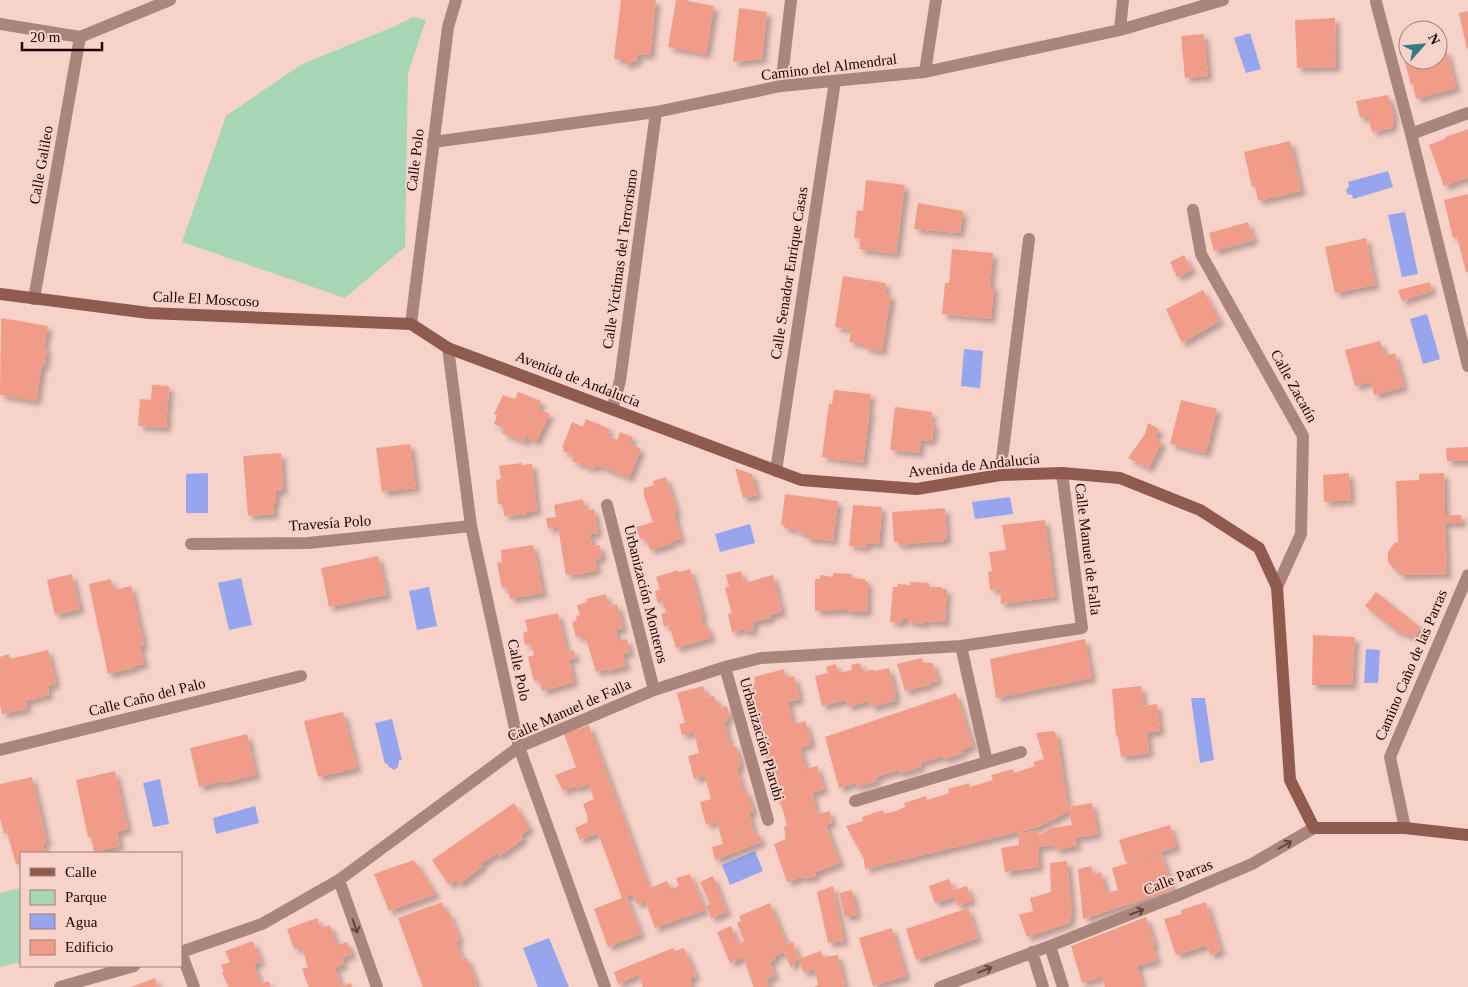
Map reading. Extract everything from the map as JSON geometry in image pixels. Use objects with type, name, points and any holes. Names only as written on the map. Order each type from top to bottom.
[{"type":"street","points":[[0,24],[80,36],[170,0]]},
{"type":"street","name":"Calle Polo","points":[[411,324],[448,27],[456,0]]},
{"type":"street","points":[[781,86],[791,0]]},
{"type":"street","points":[[925,72],[936,0]]},
{"type":"street","points":[[1120,30],[1123,0]]},
{"type":"street","name":"Camino del Almendral","points":[[434,142],[656,112],[781,86],[925,72],[1120,30],[1223,0]]},
{"type":"street","points":[[1376,2],[1411,134],[1468,366]]},
{"type":"street","name":"Calle Galileo","points":[[34,299],[80,36]]},
{"type":"street","name":"Calle Senador Enrique Casas","points":[[776,471],[835,81]]},
{"type":"street","name":"Calle Víctimas del Terrorismo","points":[[612,409],[620,381],[656,112]]},
{"type":"street","points":[[1411,134],[1468,113]]},
{"type":"street","name":"Calle Zacatín","points":[[1193,210],[1202,254],[1303,436],[1301,534],[1277,587]]},
{"type":"street","points":[[1000,475],[1030,239]]},
{"type":"street","name":"Calle El Moscoso","points":[[0,294],[149,313],[411,324]]},
{"type":"street","name":"Avenida de Andalucía","points":[[411,324],[448,348],[800,480],[917,490],[1000,475],[1062,473],[1120,478],[1200,510],[1259,548],[1277,587],[1290,780],[1314,828]]},
{"type":"street","name":"Calle Polo","points":[[448,348],[471,526],[519,747],[605,987]]},
{"type":"street","name":"Calle Manuel de Falla","points":[[182,952],[262,924],[339,880],[519,747],[654,690],[724,667],[761,658],[961,646],[1082,628],[1062,473]]},
{"type":"street","name":"Urbanización Monteros","points":[[607,505],[654,690]]},
{"type":"street","name":"Travesía Polo","points":[[191,544],[308,543],[471,526]]},
{"type":"street","name":"Camino Caño de las Parras","points":[[1405,828],[1390,757],[1468,575]]},
{"type":"street","points":[[961,646],[987,762]]},
{"type":"street","name":"Urbanización Plarubi","points":[[724,667],[768,820]]},
{"type":"street","name":"Calle Caño del Palo","points":[[0,750],[301,676]]},
{"type":"street","points":[[855,801],[1020,752]]},
{"type":"street","points":[[1314,828],[1405,828],[1468,835]]},
{"type":"street","name":"Calle Parras","points":[[940,987],[1050,946],[1252,864],[1314,828]]},
{"type":"street","points":[[339,880],[377,987]]},
{"type":"street","points":[[1050,946],[1063,987]]},
{"type":"street","points":[[1032,952],[1043,987]]},
{"type":"street","points":[[182,955],[194,987]]},
{"type":"street","points":[[60,987],[130,967]]},
{"type":"green space","points":[[413,17],[426,20],[408,73],[405,247],[345,298],[182,242],[226,116],[302,64]]},
{"type":"green space","points":[[20,888],[20,962],[0,967],[0,893]]},
{"type":"water","points":[[1250,33],[1261,69],[1246,73],[1234,38]]},
{"type":"water","points":[[1388,171],[1393,187],[1353,199],[1352,195],[1347,194],[1348,182]]},
{"type":"water","points":[[1405,212],[1418,274],[1402,277],[1388,215]]},
{"type":"water","points":[[1427,314],[1440,359],[1423,364],[1410,319]]},
{"type":"water","points":[[964,349],[983,351],[980,388],[961,386]]},
{"type":"water","points":[[208,473],[208,513],[186,513],[186,474]]},
{"type":"water","points":[[1010,497],[1013,514],[975,519],[972,502]]},
{"type":"water","points":[[750,524],[755,543],[720,552],[715,534]]},
{"type":"water","points":[[241,578],[252,625],[229,630],[218,583]]},
{"type":"water","points":[[429,587],[437,626],[417,630],[409,591]]},
{"type":"water","points":[[1366,649],[1380,650],[1378,683],[1364,683]]},
{"type":"water","points":[[1191,698],[1205,698],[1214,760],[1200,763]]},
{"type":"water","points":[[392,719],[402,760],[399,760],[398,767],[394,770],[387,763],[385,764],[375,723]]},
{"type":"water","points":[[160,779],[169,824],[153,827],[143,783]]},
{"type":"water","points":[[255,806],[259,823],[216,834],[213,818]]},
{"type":"water","points":[[755,851],[763,871],[730,885],[722,865]]},
{"type":"water","points":[[549,938],[569,987],[538,987],[523,948]]},
{"type":"building","points":[[621,0],[656,0],[650,55],[638,54],[637,62],[633,61],[629,65],[625,64],[624,60],[614,59]]},
{"type":"building","points":[[676,0],[689,0],[714,6],[706,54],[668,47]]},
{"type":"building","points":[[739,8],[767,12],[762,59],[733,62]]},
{"type":"building","points":[[1468,11],[1468,49],[1467,49],[1459,13]]},
{"type":"building","points":[[1335,18],[1336,67],[1297,68],[1295,20]]},
{"type":"building","points":[[1204,34],[1208,76],[1185,78],[1181,36]]},
{"type":"building","points":[[1448,58],[1456,88],[1416,99],[1413,84],[1411,85],[1407,70],[1448,70]]},
{"type":"building","points":[[1388,95],[1394,116],[1392,128],[1372,132],[1368,116],[1360,118],[1356,101]]},
{"type":"building","points":[[1468,129],[1468,177],[1444,186],[1429,145]]},
{"type":"building","points":[[1290,141],[1301,191],[1258,201],[1255,186],[1252,187],[1244,152]]},
{"type":"building","points":[[866,180],[905,185],[896,254],[859,249],[861,239],[854,238],[857,210],[863,211]]},
{"type":"building","points":[[1468,194],[1468,272],[1466,272],[1457,237],[1453,238],[1444,200]]},
{"type":"building","points":[[918,203],[963,211],[960,233],[914,229]]},
{"type":"building","points":[[1248,222],[1254,240],[1214,251],[1209,233]]},
{"type":"building","points":[[1366,238],[1375,285],[1335,293],[1325,247]]},
{"type":"building","points":[[952,249],[993,253],[990,286],[994,286],[991,319],[942,314],[945,283],[949,283]]},
{"type":"building","points":[[1184,255],[1192,270],[1177,277],[1170,262]]},
{"type":"building","points":[[843,276],[886,283],[885,294],[891,295],[882,351],[864,348],[865,344],[849,342],[851,330],[835,327]]},
{"type":"building","points":[[1430,282],[1432,291],[1402,301],[1398,290]]},
{"type":"building","points":[[1203,290],[1220,321],[1182,343],[1166,309]]},
{"type":"building","points":[[1,318],[48,326],[44,347],[47,348],[45,365],[42,365],[36,401],[0,395]]},
{"type":"building","points":[[1380,341],[1385,356],[1395,353],[1404,387],[1374,395],[1371,382],[1355,386],[1345,350]]},
{"type":"building","points":[[152,385],[169,386],[166,428],[138,426],[140,399],[151,400]]},
{"type":"building","points":[[834,390],[871,394],[863,463],[822,457],[829,403],[832,404]]},
{"type":"building","points":[[518,392],[541,401],[538,409],[550,414],[536,442],[526,437],[524,442],[502,433],[504,428],[494,424],[497,415],[494,414],[503,395],[515,399]]},
{"type":"building","points":[[1181,400],[1217,409],[1206,453],[1170,444]]},
{"type":"building","points":[[895,407],[932,412],[931,422],[934,423],[932,441],[921,440],[919,453],[890,450]]},
{"type":"building","points":[[586,419],[610,429],[607,436],[617,440],[620,432],[633,437],[630,444],[641,449],[629,478],[596,465],[594,469],[572,461],[573,455],[563,451],[564,448],[562,448],[572,422],[583,427]]},
{"type":"building","points":[[1148,423],[1159,429],[1155,438],[1162,442],[1149,468],[1128,458],[1145,434]]},
{"type":"building","points":[[410,444],[416,488],[382,492],[376,448]]},
{"type":"building","points":[[1468,447],[1468,461],[1447,461],[1446,448]]},
{"type":"building","points":[[281,453],[283,491],[276,491],[276,503],[273,503],[274,514],[248,516],[243,456]]},
{"type":"building","points":[[522,463],[522,465],[532,464],[537,511],[504,516],[503,504],[498,504],[496,480],[501,479],[499,466]]},
{"type":"building","points":[[735,468],[752,474],[757,495],[743,498]]},
{"type":"building","points":[[1349,473],[1351,500],[1324,502],[1323,475]]},
{"type":"building","points":[[1444,473],[1445,515],[1461,515],[1462,523],[1445,523],[1447,574],[1399,575],[1399,569],[1394,569],[1388,562],[1388,552],[1395,542],[1398,543],[1396,481],[1419,480],[1419,474]]},
{"type":"building","points":[[666,477],[677,512],[674,513],[681,539],[650,550],[646,539],[641,540],[636,527],[653,522],[643,492],[644,488],[654,485],[653,481]]},
{"type":"building","points":[[785,494],[838,501],[833,541],[805,538],[806,533],[784,528],[785,525],[781,525]]},
{"type":"building","points":[[583,499],[585,510],[594,509],[598,533],[590,534],[592,546],[600,545],[602,558],[595,559],[597,570],[577,575],[566,575],[558,527],[548,529],[546,518],[556,517],[554,505]]},
{"type":"building","points":[[853,505],[882,507],[879,544],[867,543],[866,548],[849,546]]},
{"type":"building","points":[[945,508],[947,539],[944,541],[898,545],[899,542],[894,542],[892,512]]},
{"type":"building","points":[[1045,520],[1055,597],[1001,604],[1000,589],[990,590],[988,572],[992,571],[989,552],[1006,550],[1002,525]]},
{"type":"building","points":[[533,545],[543,593],[510,599],[507,587],[502,588],[497,563],[502,562],[501,550]]},
{"type":"building","points":[[378,556],[387,595],[329,607],[321,568]]},
{"type":"building","points":[[690,569],[703,616],[701,617],[705,627],[708,626],[711,638],[676,648],[669,625],[664,626],[661,614],[666,612],[663,602],[658,603],[656,597],[655,591],[660,589],[656,577],[678,570],[679,572]]},
{"type":"building","points":[[741,571],[744,583],[773,575],[782,612],[770,615],[771,618],[753,622],[754,630],[745,632],[744,629],[732,632],[728,614],[732,613],[725,588],[729,586],[726,575]]},
{"type":"building","points":[[833,573],[852,574],[852,578],[865,579],[868,582],[867,612],[848,612],[848,610],[815,611],[815,579],[820,579],[820,575],[833,577]]},
{"type":"building","points":[[72,574],[80,609],[55,615],[47,580]]},
{"type":"building","points":[[111,579],[113,590],[131,586],[144,645],[140,646],[144,664],[108,674],[89,584]]},
{"type":"building","points":[[910,582],[929,583],[929,587],[947,589],[945,622],[924,621],[924,624],[908,622],[909,619],[903,619],[903,623],[890,622],[893,587],[898,587],[898,584],[910,585]]},
{"type":"building","points":[[1376,592],[1420,627],[1415,637],[1396,631],[1365,606]]},
{"type":"building","points":[[606,594],[609,606],[617,604],[620,615],[623,628],[616,630],[618,641],[627,639],[630,652],[623,654],[626,666],[596,672],[586,639],[583,640],[582,635],[576,637],[572,622],[577,620],[576,616],[580,615],[577,605],[587,602],[586,599]]},
{"type":"building","points":[[558,613],[567,652],[574,650],[575,658],[569,660],[574,682],[542,691],[540,680],[534,681],[531,670],[528,657],[534,655],[531,644],[525,645],[523,633],[528,631],[525,620]]},
{"type":"building","points":[[1313,635],[1355,637],[1352,685],[1312,685]]},
{"type":"building","points":[[1085,639],[1092,678],[996,698],[990,659]]},
{"type":"building","points":[[48,650],[56,684],[48,686],[49,695],[26,701],[27,709],[2,714],[0,705],[0,657],[9,654],[10,659]]},
{"type":"building","points":[[922,658],[923,663],[933,663],[938,681],[929,683],[930,685],[905,691],[897,664]]},
{"type":"building","points":[[860,663],[863,672],[889,668],[896,696],[894,697],[895,701],[871,707],[869,701],[847,707],[846,700],[822,706],[815,676],[828,673],[826,667],[836,664],[839,673],[852,670],[851,665]]},
{"type":"building","points":[[784,669],[786,678],[794,676],[800,699],[788,702],[793,725],[805,721],[810,737],[811,744],[800,748],[806,769],[817,766],[824,789],[812,793],[817,814],[830,811],[832,823],[826,825],[840,863],[816,872],[815,876],[805,879],[802,877],[787,882],[774,844],[786,839],[784,827],[787,825],[780,800],[775,799],[770,781],[772,778],[775,778],[768,755],[763,755],[758,736],[763,732],[757,709],[754,710],[752,708],[746,686],[755,683],[754,677]]},
{"type":"building","points":[[703,686],[707,697],[714,696],[719,708],[727,706],[730,718],[724,722],[730,745],[734,744],[734,747],[736,746],[741,764],[737,768],[743,791],[746,790],[753,809],[753,812],[749,813],[754,833],[757,832],[757,835],[759,834],[761,842],[715,860],[712,847],[723,844],[717,822],[706,825],[700,802],[711,799],[705,776],[694,779],[688,756],[699,753],[694,732],[682,735],[679,724],[685,723],[677,693]]},
{"type":"building","points":[[1141,686],[1144,706],[1157,704],[1160,731],[1147,733],[1149,753],[1121,757],[1118,737],[1116,736],[1112,689]]},
{"type":"building","points":[[956,693],[973,746],[962,750],[963,753],[944,759],[942,756],[920,763],[921,767],[900,773],[898,770],[876,777],[877,781],[857,787],[856,783],[839,788],[825,737]]},
{"type":"building","points":[[343,712],[357,768],[318,777],[304,721]]},
{"type":"building","points":[[589,725],[649,888],[667,881],[671,889],[679,886],[676,878],[690,874],[705,910],[655,928],[645,901],[637,904],[632,894],[626,896],[641,934],[608,947],[594,909],[622,898],[598,833],[580,840],[575,828],[588,822],[583,804],[594,799],[589,784],[563,791],[555,775],[576,767],[564,734]]},
{"type":"building","points":[[1054,731],[1057,736],[1068,807],[1092,803],[1098,834],[1075,838],[1077,846],[1055,850],[1054,845],[1038,847],[1039,867],[1005,872],[1001,848],[1019,845],[1018,833],[1038,831],[1038,836],[1051,828],[1072,825],[1069,811],[1038,827],[865,869],[864,859],[846,826],[863,821],[862,817],[883,810],[884,814],[896,811],[905,807],[904,803],[926,796],[927,800],[949,793],[948,789],[969,783],[970,787],[993,780],[991,775],[1013,769],[1014,773],[1035,766],[1033,762],[1044,759],[1036,733]]},
{"type":"building","points":[[247,734],[256,775],[199,787],[190,748]]},
{"type":"building","points":[[115,771],[128,829],[117,832],[120,846],[94,852],[91,837],[88,837],[76,780]]},
{"type":"building","points":[[32,777],[47,842],[43,843],[45,852],[20,852],[20,863],[16,864],[7,832],[4,834],[0,819],[0,784]]},
{"type":"building","points":[[514,803],[530,828],[521,835],[523,839],[500,856],[497,853],[481,864],[483,866],[459,884],[456,880],[449,885],[432,860]]},
{"type":"building","points":[[1170,825],[1176,847],[1126,863],[1119,840]]},
{"type":"building","points":[[1161,853],[1173,890],[1083,919],[1078,869],[1091,866],[1093,875],[1101,872],[1106,893],[1118,890],[1112,868]]},
{"type":"building","points":[[414,860],[436,894],[389,911],[374,874]]},
{"type":"building","points":[[1067,861],[1072,912],[1069,923],[1027,937],[1019,915],[1033,911],[1030,898],[1051,892],[1050,863]]},
{"type":"building","points":[[713,876],[727,912],[711,918],[706,906],[710,904],[700,882]]},
{"type":"building","points":[[949,879],[953,890],[967,886],[972,900],[958,906],[954,897],[935,903],[929,886]]},
{"type":"building","points":[[833,886],[844,941],[828,943],[817,892]]},
{"type":"building","points":[[852,890],[857,915],[845,917],[839,893]]},
{"type":"building","points":[[442,902],[446,913],[449,912],[460,940],[456,941],[462,959],[467,958],[477,986],[475,987],[423,987],[398,918]]},
{"type":"building","points":[[1206,902],[1221,951],[1210,955],[1207,945],[1176,955],[1164,919],[1182,914],[1181,910]]},
{"type":"building","points":[[770,903],[787,945],[793,942],[798,958],[791,968],[784,952],[775,956],[776,959],[770,962],[775,976],[767,979],[769,987],[754,987],[743,957],[730,963],[717,932],[731,926],[738,944],[744,941],[737,923],[741,921],[739,916]]},
{"type":"building","points":[[968,908],[978,938],[916,960],[906,929]]},
{"type":"building","points":[[1146,917],[1155,945],[1152,946],[1157,960],[1137,966],[1143,987],[1105,987],[1102,977],[1082,983],[1071,946]]},
{"type":"building","points":[[317,918],[321,928],[330,925],[337,945],[347,942],[352,954],[342,958],[344,964],[335,968],[341,986],[351,983],[352,987],[309,987],[302,969],[308,967],[302,947],[294,949],[287,929]]},
{"type":"building","points":[[892,928],[906,976],[873,986],[859,938]]},
{"type":"building","points":[[253,941],[261,962],[254,964],[257,974],[261,984],[269,981],[271,987],[229,987],[222,973],[224,972],[221,965],[230,962],[225,951]]},
{"type":"building","points":[[673,948],[675,951],[684,948],[696,976],[690,978],[692,987],[643,987],[638,975],[618,984],[614,972]]},
{"type":"building","points":[[821,951],[823,957],[838,955],[845,987],[813,987],[818,985],[815,969],[804,973],[798,959]]},
{"type":"building","points":[[155,978],[158,987],[131,987]]}]
